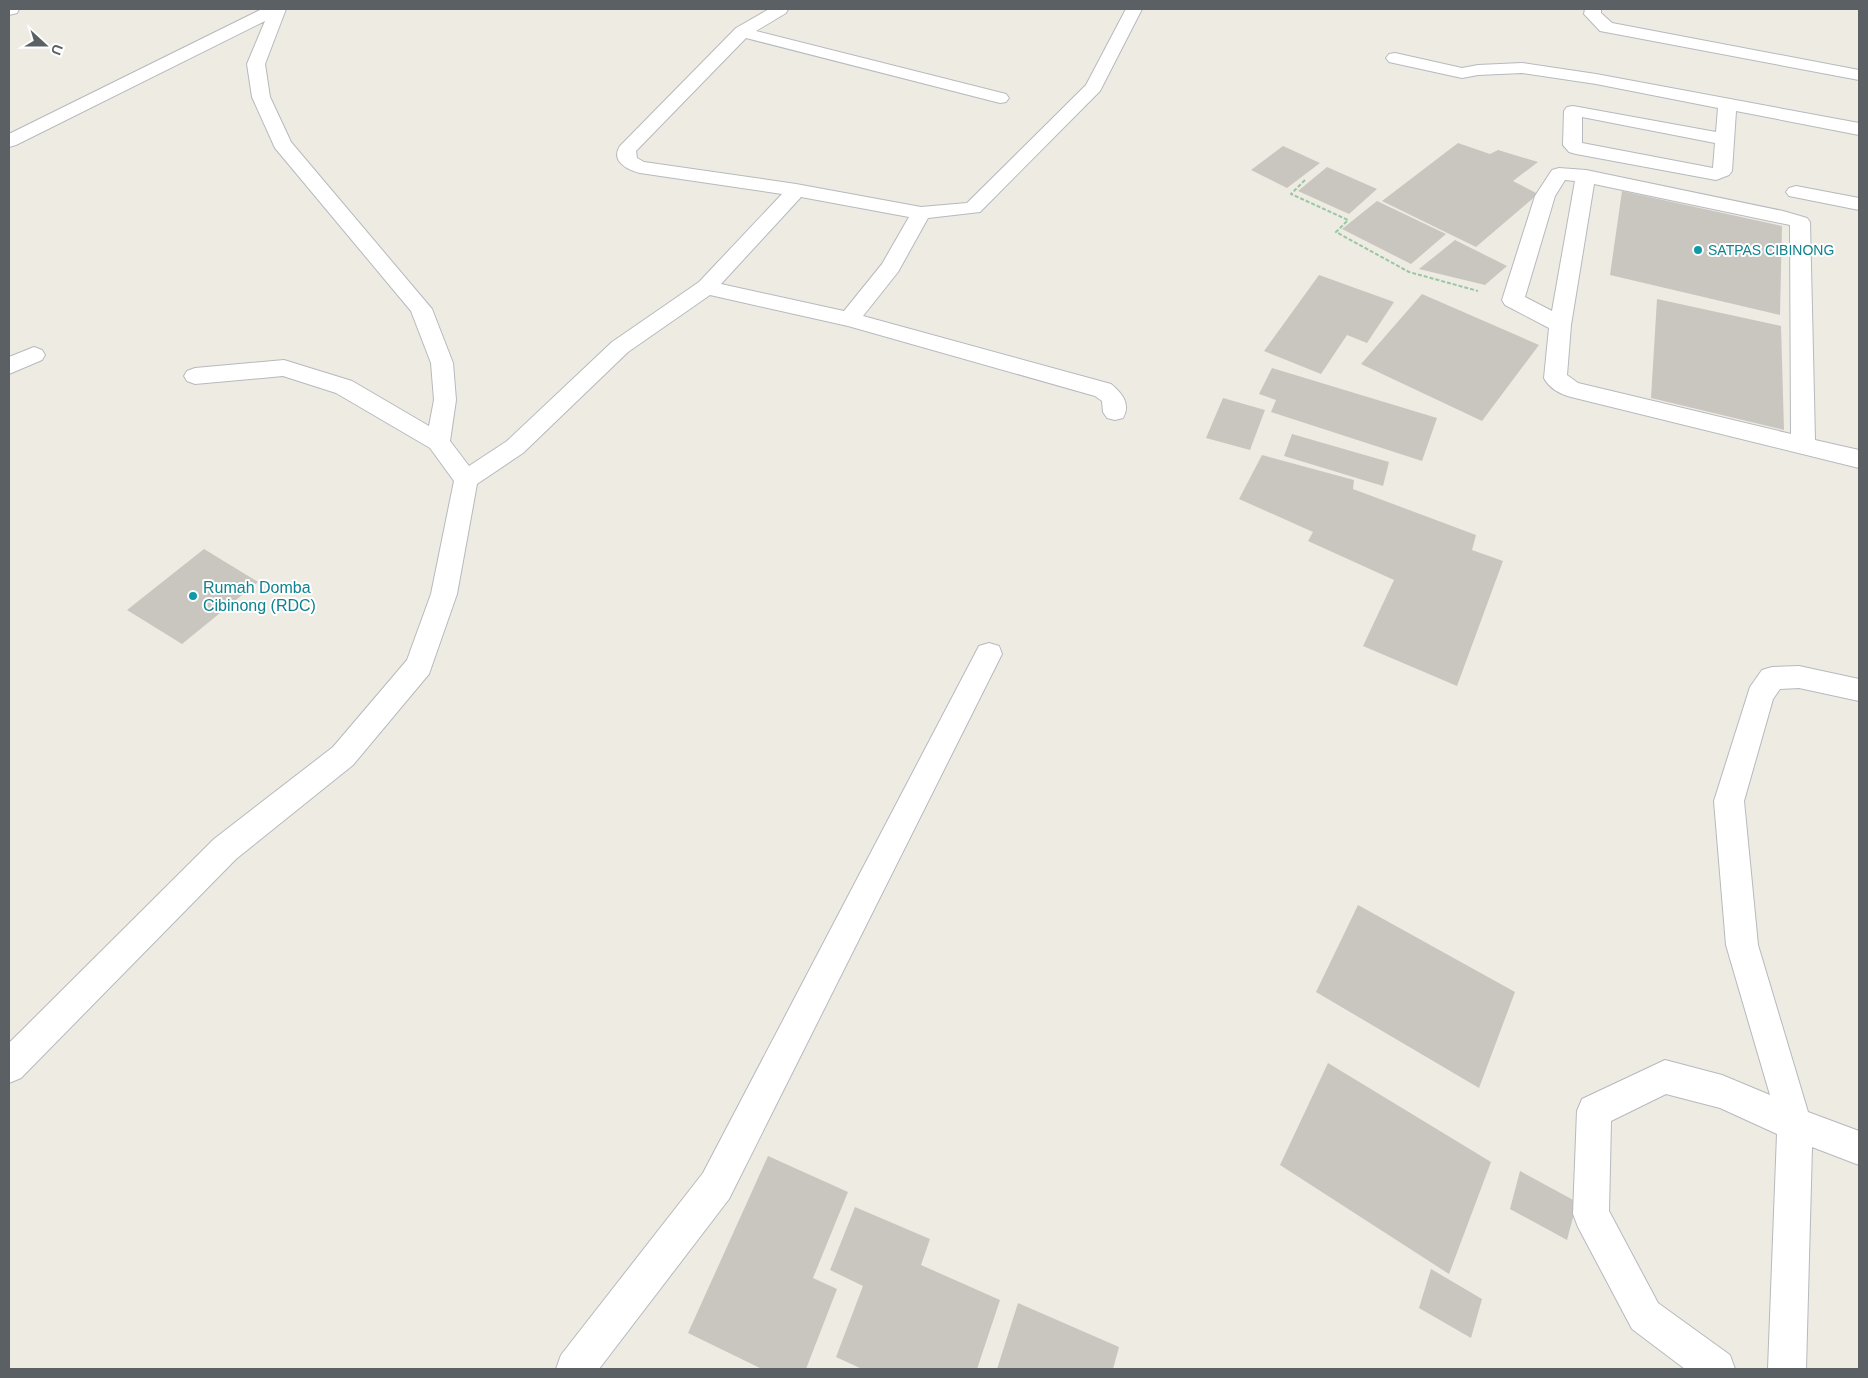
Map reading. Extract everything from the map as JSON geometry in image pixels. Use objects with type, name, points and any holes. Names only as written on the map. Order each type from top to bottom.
[{"type":"street","points":[[9,141],[277,9]]},
{"type":"street","points":[[277,9],[256,64],[262,97],[282,144],[421,309],[442,363],[444,400],[438,442]]},
{"type":"street","points":[[780,9],[742,32],[627,150],[625,156],[633,164],[640,167],[796,190],[921,213],[973,208],[1094,87],[1134,9]]},
{"type":"street","points":[[1593,9],[1592,14],[1606,27],[1859,74]]},
{"type":"street","points":[[742,32],[1000,98]]},
{"type":"street","points":[[1396,58],[1462,73],[1478,70],[1522,68],[1596,79],[1859,129]]},
{"type":"street","points":[[1725,139],[1580,110],[1573,111],[1572,145],[1582,150],[1716,174],[1722,171],[1725,139],[1728,103]]},
{"type":"street","points":[[1560,326],[1513,300],[1545,196],[1559,174],[1586,176],[1800,222],[1803,445]]},
{"type":"street","points":[[1586,176],[1560,326],[1555,378],[1571,390],[1859,459]]},
{"type":"street","points":[[9,1066],[224,849],[343,756],[418,666],[444,594],[466,480],[515,446],[620,347],[706,286],[796,190]]},
{"type":"street","points":[[1796,192],[1859,204]]},
{"type":"street","points":[[850,319],[891,267],[921,213]]},
{"type":"street","points":[[706,286],[850,319],[1103,390],[1114,398],[1115,412]]},
{"type":"street","points":[[9,366],[34,355]]},
{"type":"street","points":[[195,376],[284,368],[344,387],[438,442],[466,480]]},
{"type":"street","points":[[576,1369],[716,1186],[989,654]]},
{"type":"street","points":[[1787,1369],[1795,1124],[1742,945],[1729,801],[1760,695],[1772,678],[1799,677],[1859,690]]},
{"type":"street","points":[[1716,1369],[1645,1316],[1591,1214],[1594,1111],[1665,1078],[1722,1092],[1795,1124],[1859,1148]]},
{"type":"path","points":[[1305,180],[1292,194],[1348,220],[1336,232],[1409,272],[1513,300]]},
{"type":"building","points":[[1458,143],[1490,154],[1498,150],[1538,162],[1513,181],[1538,194],[1476,247],[1382,201]]},
{"type":"building","points":[[1283,146],[1320,163],[1287,188],[1251,170]]},
{"type":"building","points":[[1327,167],[1377,189],[1349,214],[1298,191]]},
{"type":"building","name":"SATPAS CIBINONG","points":[[1622,191],[1782,226],[1780,315],[1610,275]]},
{"type":"building","points":[[1377,201],[1446,234],[1411,264],[1342,229]]},
{"type":"building","points":[[1455,240],[1507,266],[1485,285],[1419,269]]},
{"type":"building","points":[[1319,275],[1394,302],[1367,343],[1347,335],[1321,374],[1264,351]]},
{"type":"building","points":[[1422,294],[1539,345],[1482,421],[1361,364]]},
{"type":"building","points":[[1657,299],[1781,326],[1784,430],[1651,398]]},
{"type":"building","points":[[1272,368],[1437,418],[1422,461],[1271,412],[1276,400],[1259,394]]},
{"type":"building","points":[[1223,398],[1265,410],[1250,450],[1206,438]]},
{"type":"building","points":[[1292,434],[1389,462],[1383,486],[1284,456]]},
{"type":"building","points":[[1262,455],[1354,480],[1353,489],[1476,535],[1472,550],[1503,561],[1457,686],[1363,646],[1394,580],[1308,541],[1313,532],[1239,499]]},
{"type":"building","name":"Rumah Domba Cibinong (RDC)","points":[[204,549],[258,582],[182,644],[127,610]]},
{"type":"building","points":[[1358,905],[1515,992],[1479,1088],[1316,992]]},
{"type":"building","points":[[1328,1063],[1491,1162],[1449,1274],[1280,1165]]},
{"type":"building","points":[[768,1156],[848,1192],[813,1278],[837,1289],[806,1369],[762,1369],[688,1333]]},
{"type":"building","points":[[1520,1171],[1577,1202],[1567,1240],[1510,1209]]},
{"type":"building","points":[[855,1207],[930,1239],[921,1265],[1000,1300],[977,1369],[862,1369],[836,1357],[863,1286],[830,1270]]},
{"type":"building","points":[[1431,1269],[1482,1299],[1471,1338],[1419,1308]]},
{"type":"building","points":[[1018,1303],[1119,1347],[1113,1369],[997,1369]]},
{"type":"place","name":"SATPAS CIBINONG","points":[[1698,250]]},
{"type":"place","name":"Rumah Domba Cibinong (RDC)","points":[[193,596]]}]
